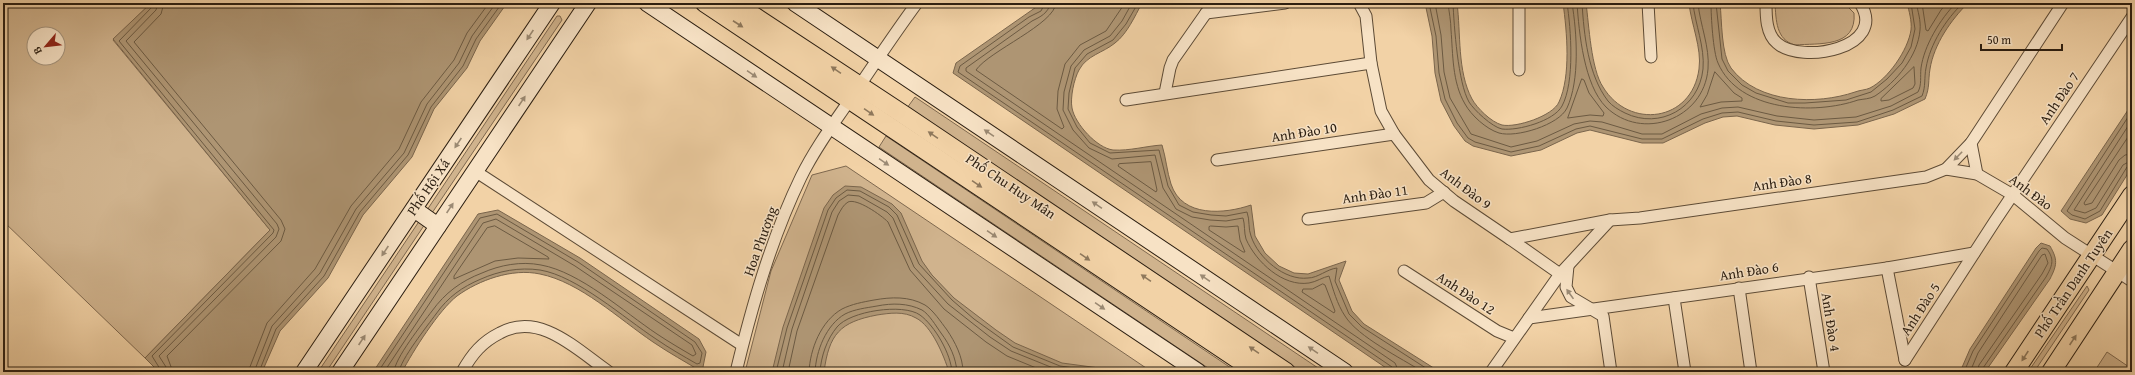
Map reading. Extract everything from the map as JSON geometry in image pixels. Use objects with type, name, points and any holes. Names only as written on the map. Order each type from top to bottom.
[{"type":"main road","name":"Phố Hội Xá","points":[[304,372],[552,3]]},
{"type":"main road","points":[[340,372],[588,3]]},
{"type":"main road","points":[[646,3],[1198,372]]},
{"type":"main road","name":"Phố Chu Huy Mân","points":[[705,3],[855,92],[1286,372]]},
{"type":"main road","name":"Phố Chu Huy Mân","points":[[734,3],[855,92],[1257,372]]},
{"type":"main road","points":[[795,3],[1345,372]]},
{"type":"main road","name":"Phố Trần Danh Tuyên","points":[[2014,372],[2132,195]]},
{"type":"main road","points":[[414,209],[438,226]]},
{"type":"main road","points":[[2051,372],[2125,276],[2132,249]]},
{"type":"street","points":[[878,58],[917,3]]},
{"type":"street","points":[[1165,93],[1173,60],[1206,13],[1215,3]]},
{"type":"street","points":[[1206,13],[1286,3]]},
{"type":"street","name":"Anh Đào 9","points":[[1359,3],[1366,16],[1371,63],[1381,111],[1394,134],[1429,180],[1560,274]]},
{"type":"street","points":[[1519,3],[1519,70]]},
{"type":"street","points":[[1648,3],[1651,57]]},
{"type":"street","points":[[1766,3],[1767,25],[1776,43],[1790,52],[1827,51],[1840,47],[1862,35],[1867,23],[1866,12],[1860,3]]},
{"type":"street","name":"Anh Đào 8","points":[[1610,220],[1640,218],[1926,177],[1946,169],[1971,143],[2063,3]]},
{"type":"street","name":"Anh Đào 7","points":[[2013,195],[2132,17]]},
{"type":"street","name":"Hoa Phượng","points":[[736,372],[742,345],[775,239],[802,176],[830,126],[878,58]]},
{"type":"street","points":[[1126,100],[1371,63]]},
{"type":"street","name":"Anh Đào 10","points":[[1217,160],[1394,134]]},
{"type":"street","points":[[1971,143],[1977,174]]},
{"type":"street","name":"Anh Đào","points":[[1946,169],[1977,174],[2013,195],[2065,238],[2125,276]]},
{"type":"street","points":[[475,171],[742,345]]},
{"type":"street","name":"Anh Đào 11","points":[[1308,219],[1426,203],[1444,192]]},
{"type":"street","name":"Anh Đào 5","points":[[1887,268],[1905,360],[2013,195]]},
{"type":"street","points":[[1510,238],[1610,220]]},
{"type":"street","points":[[1491,372],[1560,274],[1610,220]]},
{"type":"street","name":"Anh Đào 6","points":[[1529,318],[1594,310],[1809,277],[1887,268],[1974,253]]},
{"type":"street","points":[[1568,266],[1566,287],[1571,297],[1603,316],[1611,372]]},
{"type":"street","name":"Anh Đào 12","points":[[1404,271],[1497,331],[1514,338]]},
{"type":"street","name":"Anh Đào 4","points":[[1809,277],[1824,372]]},
{"type":"street","points":[[1739,288],[1751,372]]},
{"type":"street","points":[[1674,298],[1685,372]]},
{"type":"street","points":[[462,372],[474,352],[489,338],[515,326],[528,325],[540,328],[557,337],[609,372]]},
{"type":"shaded area","points":[[3,3],[151,3],[113,40],[270,230],[145,358],[3,221]]},
{"type":"shaded area","points":[[1775,3],[1844,3],[1854,13],[1853,24],[1849,32],[1843,38],[1835,41],[1795,45],[1784,39],[1778,28]]},
{"type":"shaded area","points":[[557,16],[560,16],[562,20],[432,213],[427,210]]},
{"type":"shaded area","points":[[915,97],[1324,372],[1301,372],[907,108]]},
{"type":"shaded area","points":[[886,136],[1237,372],[1214,372],[879,147]]},
{"type":"shaded area","points":[[846,166],[1152,372],[745,372],[771,271],[812,175]]},
{"type":"shaded area","points":[[420,220],[425,224],[326,372],[318,372]]},
{"type":"shaded area","points":[[2087,286],[2089,290],[2034,372],[2028,372]]},
{"type":"shaded area","points":[[2107,352],[2132,369],[2131,372],[2094,372]]},
{"type":"water","points":[[151,3],[507,3],[480,41],[467,68],[434,109],[412,157],[363,215],[328,278],[280,331],[262,372],[159,372],[145,358],[270,230],[113,39]]},
{"type":"water","points":[[1042,3],[1142,3],[1123,35],[1110,46],[1086,61],[1079,70],[1073,89],[1072,108],[1077,121],[1082,128],[1100,145],[1113,150],[1126,150],[1162,145],[1171,184],[1177,195],[1184,203],[1194,208],[1205,211],[1217,211],[1241,208],[1251,205],[1255,236],[1265,253],[1279,266],[1294,273],[1308,274],[1346,261],[1339,280],[1352,311],[1364,324],[1440,372],[1392,372],[953,73],[956,63]]},
{"type":"water","points":[[1425,3],[1457,3],[1460,52],[1467,88],[1472,99],[1474,103],[1493,121],[1502,125],[1516,125],[1534,120],[1550,112],[1559,102],[1563,91],[1567,67],[1567,40],[1563,3],[1586,3],[1591,46],[1596,69],[1603,87],[1614,101],[1628,110],[1643,114],[1658,114],[1672,109],[1685,100],[1694,87],[1700,61],[1698,44],[1689,3],[1720,3],[1722,37],[1725,54],[1731,68],[1743,80],[1756,89],[1772,95],[1806,100],[1840,96],[1867,89],[1877,84],[1884,78],[1901,55],[1909,38],[1911,23],[1907,3],[1968,3],[1955,17],[1939,42],[1932,60],[1927,95],[1925,99],[1894,114],[1858,125],[1814,129],[1775,125],[1737,116],[1723,117],[1705,123],[1663,143],[1642,143],[1590,130],[1577,133],[1541,150],[1511,156],[1473,146],[1465,141],[1454,126],[1441,101],[1435,73],[1432,36]]},
{"type":"water","points":[[2132,104],[2132,167],[2102,215],[2086,223],[2070,219],[2061,211]]},
{"type":"water","points":[[845,186],[861,187],[892,204],[901,213],[922,261],[932,275],[954,298],[1015,343],[1062,363],[1129,372],[949,372],[937,342],[922,322],[907,314],[897,313],[882,314],[864,318],[845,326],[833,339],[826,359],[824,372],[772,372],[783,327],[824,208],[833,195]]},
{"type":"water","points":[[498,210],[580,258],[699,339],[706,352],[702,372],[665,350],[599,302],[570,285],[555,278],[540,274],[518,273],[507,274],[486,280],[457,296],[442,311],[419,342],[402,372],[373,372],[478,214]]},
{"type":"water","points":[[2041,243],[2050,246],[2056,262],[2050,279],[1985,372],[1960,372],[1970,349],[2036,248]]}]
